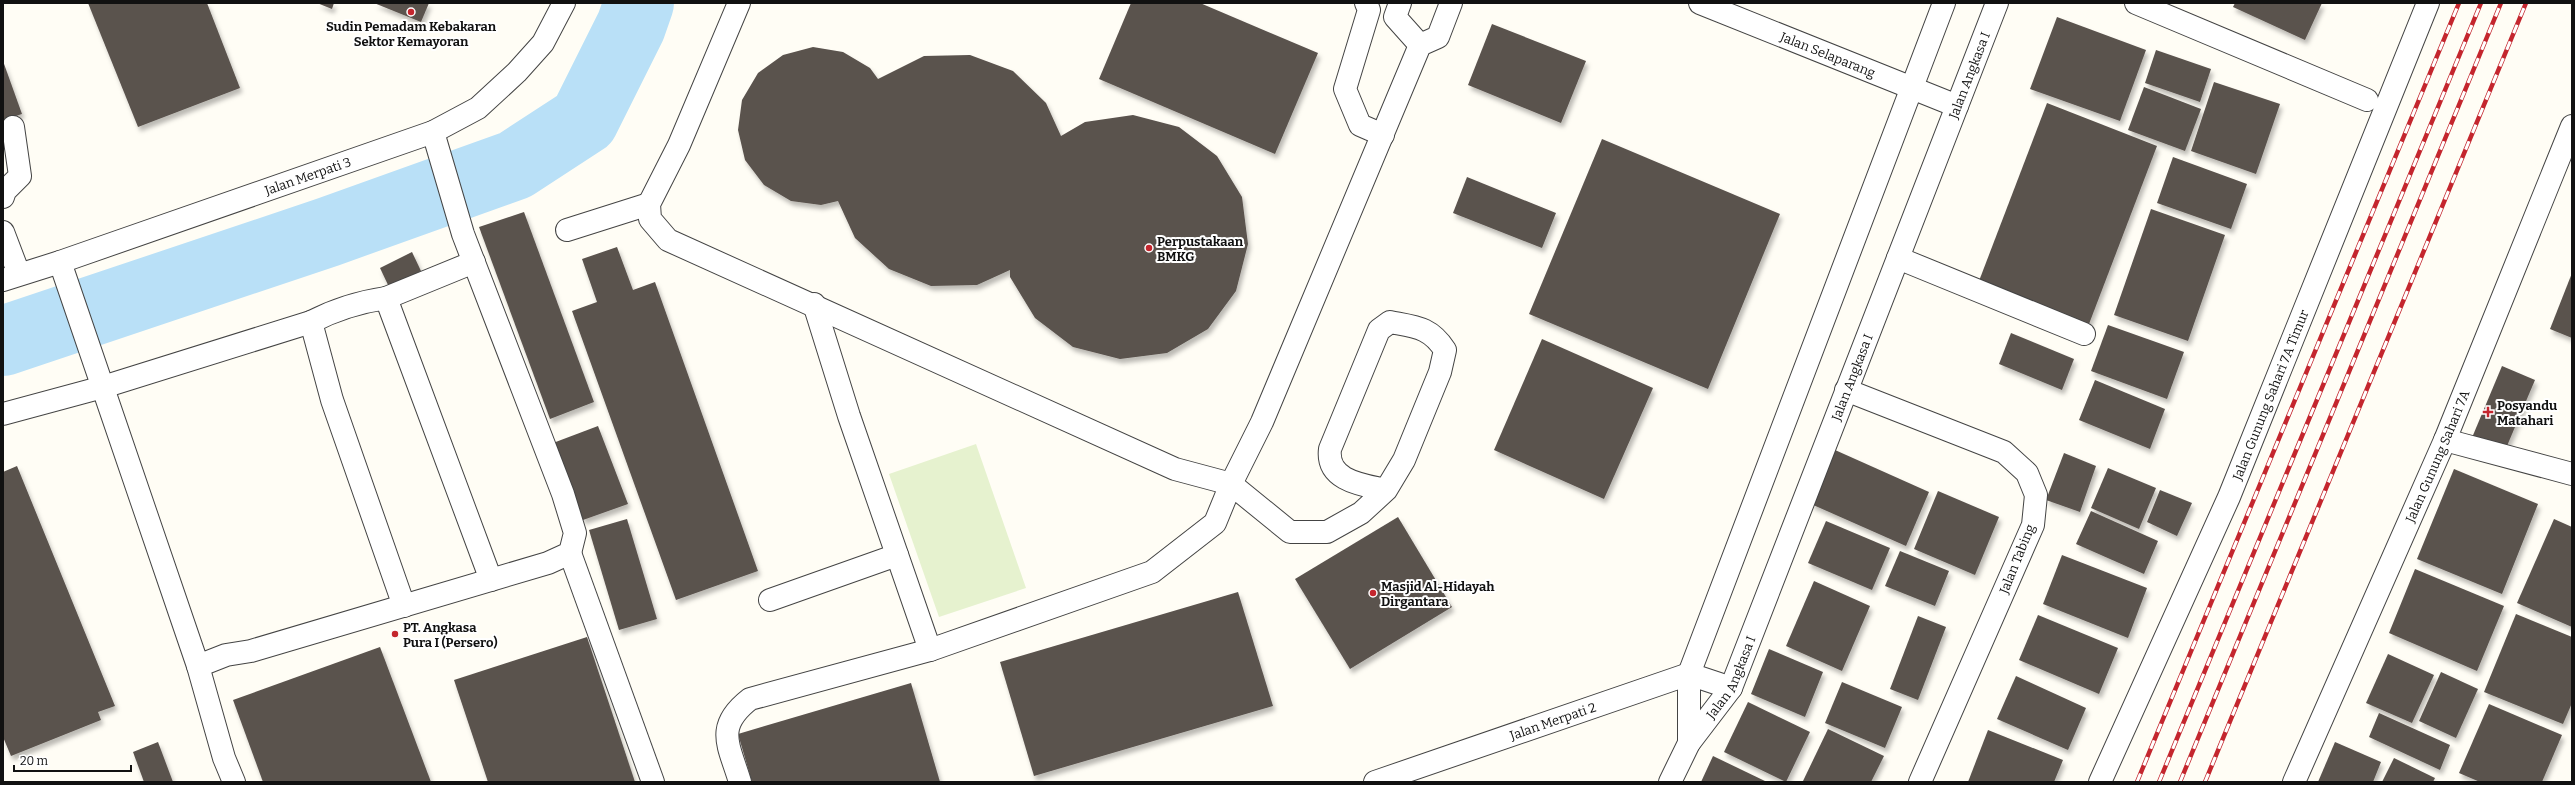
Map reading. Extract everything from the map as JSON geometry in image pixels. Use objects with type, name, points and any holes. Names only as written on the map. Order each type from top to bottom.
[{"type":"street","name":"Jalan Merpati 3","points":[[11,277],[435,140],[478,108],[517,72],[543,44],[564,3]]},
{"type":"street","points":[[739,3],[679,145],[648,204],[650,219],[668,240],[814,304],[1175,469],[1232,484],[1290,532],[1304,534],[1327,532],[1361,513],[1386,490],[1404,460],[1440,372],[1445,350],[1437,336],[1420,328],[1390,322],[1379,330],[1330,449],[1329,460],[1337,473],[1351,482],[1386,490]]},
{"type":"street","points":[[1366,3],[1369,10],[1346,89],[1360,125],[1383,135]]},
{"type":"street","points":[[1400,3],[1395,17],[1420,45]]},
{"type":"street","points":[[740,782],[726,734],[734,712],[750,699],[930,650],[1152,572],[1215,523],[1262,422],[1420,45],[1438,37],[1451,3]]},
{"type":"street","name":"Jalan Selaparang","points":[[1700,3],[1957,106]]},
{"type":"street","name":"Jalan Angkasa I","points":[[1690,743],[1689,674],[1944,3]]},
{"type":"street","name":"Jalan Angkasa I","points":[[1670,782],[1690,743],[1731,688],[1997,3]]},
{"type":"street","points":[[2136,3],[2367,100]]},
{"type":"street","name":"Jalan Gunung Sahari 7A Timur","points":[[2100,782],[2229,497],[2428,3]]},
{"type":"street","name":"Jalan Gunung Sahari 7A","points":[[2294,782],[2445,440],[2572,126]]},
{"type":"street","points":[[3,197],[5,191],[20,176],[13,127]]},
{"type":"street","points":[[435,140],[463,234],[563,494],[575,533],[570,553],[652,782]]},
{"type":"street","points":[[567,230],[648,204]]},
{"type":"street","points":[[3,232],[11,277]]},
{"type":"street","points":[[1898,258],[2084,334]]},
{"type":"street","points":[[60,262],[70,287],[92,356],[198,666],[224,758],[234,782]]},
{"type":"street","points":[[3,414],[103,386],[311,322],[330,312],[386,298],[474,262]]},
{"type":"street","points":[[386,298],[491,580]]},
{"type":"street","points":[[814,304],[849,416],[930,650]]},
{"type":"street","points":[[311,322],[332,400],[404,606]]},
{"type":"street","name":"Jalan Tabing","points":[[1846,390],[2004,452],[2027,473],[2036,495],[2033,525],[1920,782]]},
{"type":"street","points":[[2445,440],[2572,474]]},
{"type":"street","points":[[198,666],[226,655],[251,651],[548,563],[570,553]]},
{"type":"street","points":[[770,600],[897,555]]},
{"type":"street","points":[[1689,674],[1731,688]]},
{"type":"street","name":"Jalan Merpati 2","points":[[1375,782],[1689,674]]},
{"type":"green space","points":[[976,444],[1026,588],[939,617],[889,474]]},
{"type":"building","points":[[88,3],[207,3],[240,88],[138,127]]},
{"type":"building","name":"Sudin Pemadam Kebakaran Sektor Kemayoran","points":[[317,3],[334,3],[332,9]]},
{"type":"building","name":"Sudin Pemadam Kebakaran Sektor Kemayoran","points":[[374,3],[429,3],[421,22]]},
{"type":"building","points":[[1131,3],[1200,3],[1318,53],[1275,154],[1099,79]]},
{"type":"building","points":[[2235,3],[2322,3],[2305,40],[2233,7]]},
{"type":"building","points":[[2057,17],[2146,50],[2120,121],[2030,89]]},
{"type":"building","points":[[1492,24],[1586,61],[1561,123],[1468,85]]},
{"type":"building","points":[[813,47],[843,52],[870,68],[878,79],[924,56],[970,55],[1013,71],[1046,103],[1061,136],[1085,122],[1133,115],[1179,127],[1217,156],[1242,197],[1248,244],[1236,291],[1208,329],[1167,353],[1120,359],[1073,347],[1035,318],[1010,277],[1010,270],[977,285],[931,286],[889,269],[855,238],[838,201],[821,205],[791,201],[764,185],[745,160],[738,130],[742,100],[758,73],[783,55]]},
{"type":"building","points":[[2156,50],[2211,69],[2200,102],[2145,83]]},
{"type":"building","points":[[3,61],[22,114],[3,120]]},
{"type":"building","points":[[2214,82],[2280,104],[2256,174],[2191,151]]},
{"type":"building","points":[[2144,87],[2201,109],[2185,151],[2128,130]]},
{"type":"building","points":[[2047,103],[2157,146],[2089,324],[1979,281]]},
{"type":"building","points":[[1602,139],[1780,214],[1708,389],[1529,314]]},
{"type":"building","points":[[2173,157],[2247,184],[2231,229],[2157,203]]},
{"type":"building","points":[[1467,177],[1556,213],[1542,248],[1453,213]]},
{"type":"building","points":[[2151,209],[2225,235],[2188,341],[2114,315]]},
{"type":"building","points":[[524,212],[594,402],[550,419],[479,227]]},
{"type":"building","points":[[617,247],[633,290],[655,282],[758,571],[676,600],[572,311],[597,302],[582,259]]},
{"type":"building","points":[[412,252],[421,271],[389,287],[380,268]]},
{"type":"building","points":[[2572,273],[2572,338],[2550,329]]},
{"type":"building","points":[[2108,325],[2184,352],[2167,399],[2091,371]]},
{"type":"building","points":[[2011,333],[2074,359],[2062,390],[1999,364]]},
{"type":"building","points":[[1542,339],[1653,388],[1604,499],[1494,450]]},
{"type":"building","points":[[2502,366],[2535,380],[2504,453],[2471,440]]},
{"type":"building","points":[[2095,380],[2165,409],[2150,449],[2079,420]]},
{"type":"building","points":[[598,426],[628,504],[583,520],[553,443]]},
{"type":"building","points":[[1835,450],[1929,492],[1906,546],[1811,504]]},
{"type":"building","points":[[2064,453],[2096,466],[2080,512],[2046,500]]},
{"type":"building","points":[[17,466],[115,706],[98,712],[101,720],[11,756],[3,737],[3,472]]},
{"type":"building","points":[[2108,468],[2156,488],[2139,529],[2091,508]]},
{"type":"building","points":[[2454,469],[2538,504],[2502,594],[2417,559]]},
{"type":"building","points":[[2160,490],[2192,503],[2177,536],[2147,522]]},
{"type":"building","points":[[1938,491],[1999,517],[1975,575],[1914,549]]},
{"type":"building","points":[[2091,511],[2158,541],[2144,574],[2076,544]]},
{"type":"building","name":"Masjid Al-Hidayah Dirgantara","points":[[1398,517],[1452,607],[1350,669],[1295,579]]},
{"type":"building","points":[[627,519],[657,619],[619,630],[589,530]]},
{"type":"building","points":[[2554,519],[2572,527],[2572,627],[2517,603]]},
{"type":"building","points":[[1826,521],[1890,548],[1872,590],[1808,563]]},
{"type":"building","points":[[1900,551],[1949,571],[1935,606],[1885,586]]},
{"type":"building","points":[[2062,555],[2147,588],[2128,638],[2043,604]]},
{"type":"building","points":[[2415,569],[2504,606],[2477,671],[2389,633]]},
{"type":"building","points":[[1814,581],[1870,606],[1842,671],[1786,646]]},
{"type":"building","points":[[1238,592],[1273,706],[1034,776],[1000,662]]},
{"type":"building","points":[[2516,614],[2572,637],[2572,703],[2563,724],[2484,692]]},
{"type":"building","points":[[2038,615],[2118,648],[2099,694],[2019,660]]},
{"type":"building","points":[[1918,616],[1946,627],[1918,700],[1890,689]]},
{"type":"building","points":[[587,637],[635,782],[488,782],[454,680]]},
{"type":"building","points":[[380,647],[431,782],[263,782],[233,700]]},
{"type":"building","points":[[1769,649],[1823,672],[1805,717],[1751,694]]},
{"type":"building","points":[[2388,654],[2434,675],[2412,723],[2366,703]]},
{"type":"building","points":[[2441,672],[2478,689],[2456,738],[2419,721]]},
{"type":"building","points":[[2016,676],[2086,708],[2068,750],[1997,719]]},
{"type":"building","points":[[1842,682],[1902,707],[1885,748],[1825,723]]},
{"type":"building","points":[[911,683],[940,782],[752,782],[738,734]]},
{"type":"building","points":[[1748,702],[1810,732],[1786,782],[1724,752]]},
{"type":"building","points":[[2489,704],[2562,735],[2542,782],[2480,782],[2459,773]]},
{"type":"building","points":[[2379,713],[2450,745],[2440,770],[2369,737]]},
{"type":"building","points":[[1828,729],[1884,756],[1871,782],[1803,781]]},
{"type":"building","points":[[1988,730],[2063,760],[2054,782],[1968,782]]},
{"type":"building","points":[[158,742],[173,782],[144,782],[133,752]]},
{"type":"building","points":[[2335,742],[2381,762],[2373,782],[2318,782]]},
{"type":"building","points":[[1713,756],[1767,782],[1701,782]]},
{"type":"building","points":[[2394,758],[2435,778],[2433,782],[2382,782]]},
{"type":"waterway","points":[[3,341],[328,232],[515,165],[584,120],[631,26],[639,3]]},
{"type":"railway","points":[[2137,782],[2459,3]]},
{"type":"railway","points":[[2159,782],[2481,3]]},
{"type":"railway","points":[[2180,782],[2501,3]]},
{"type":"railway","points":[[2205,782],[2526,3]]},
{"type":"place","name":"Sudin Pemadam Kebakaran Sektor Kemayoran","points":[[411,12]]},
{"type":"place","name":"Perpustakaan BMKG","points":[[1149,248]]},
{"type":"place","name":"Posyandu Matahari","points":[[2488,412]]},
{"type":"place","name":"Masjid Al-Hidayah Dirgantara","points":[[1373,593]]},
{"type":"place","name":"PT. Angkasa Pura I (Persero)","points":[[395,634]]}]
